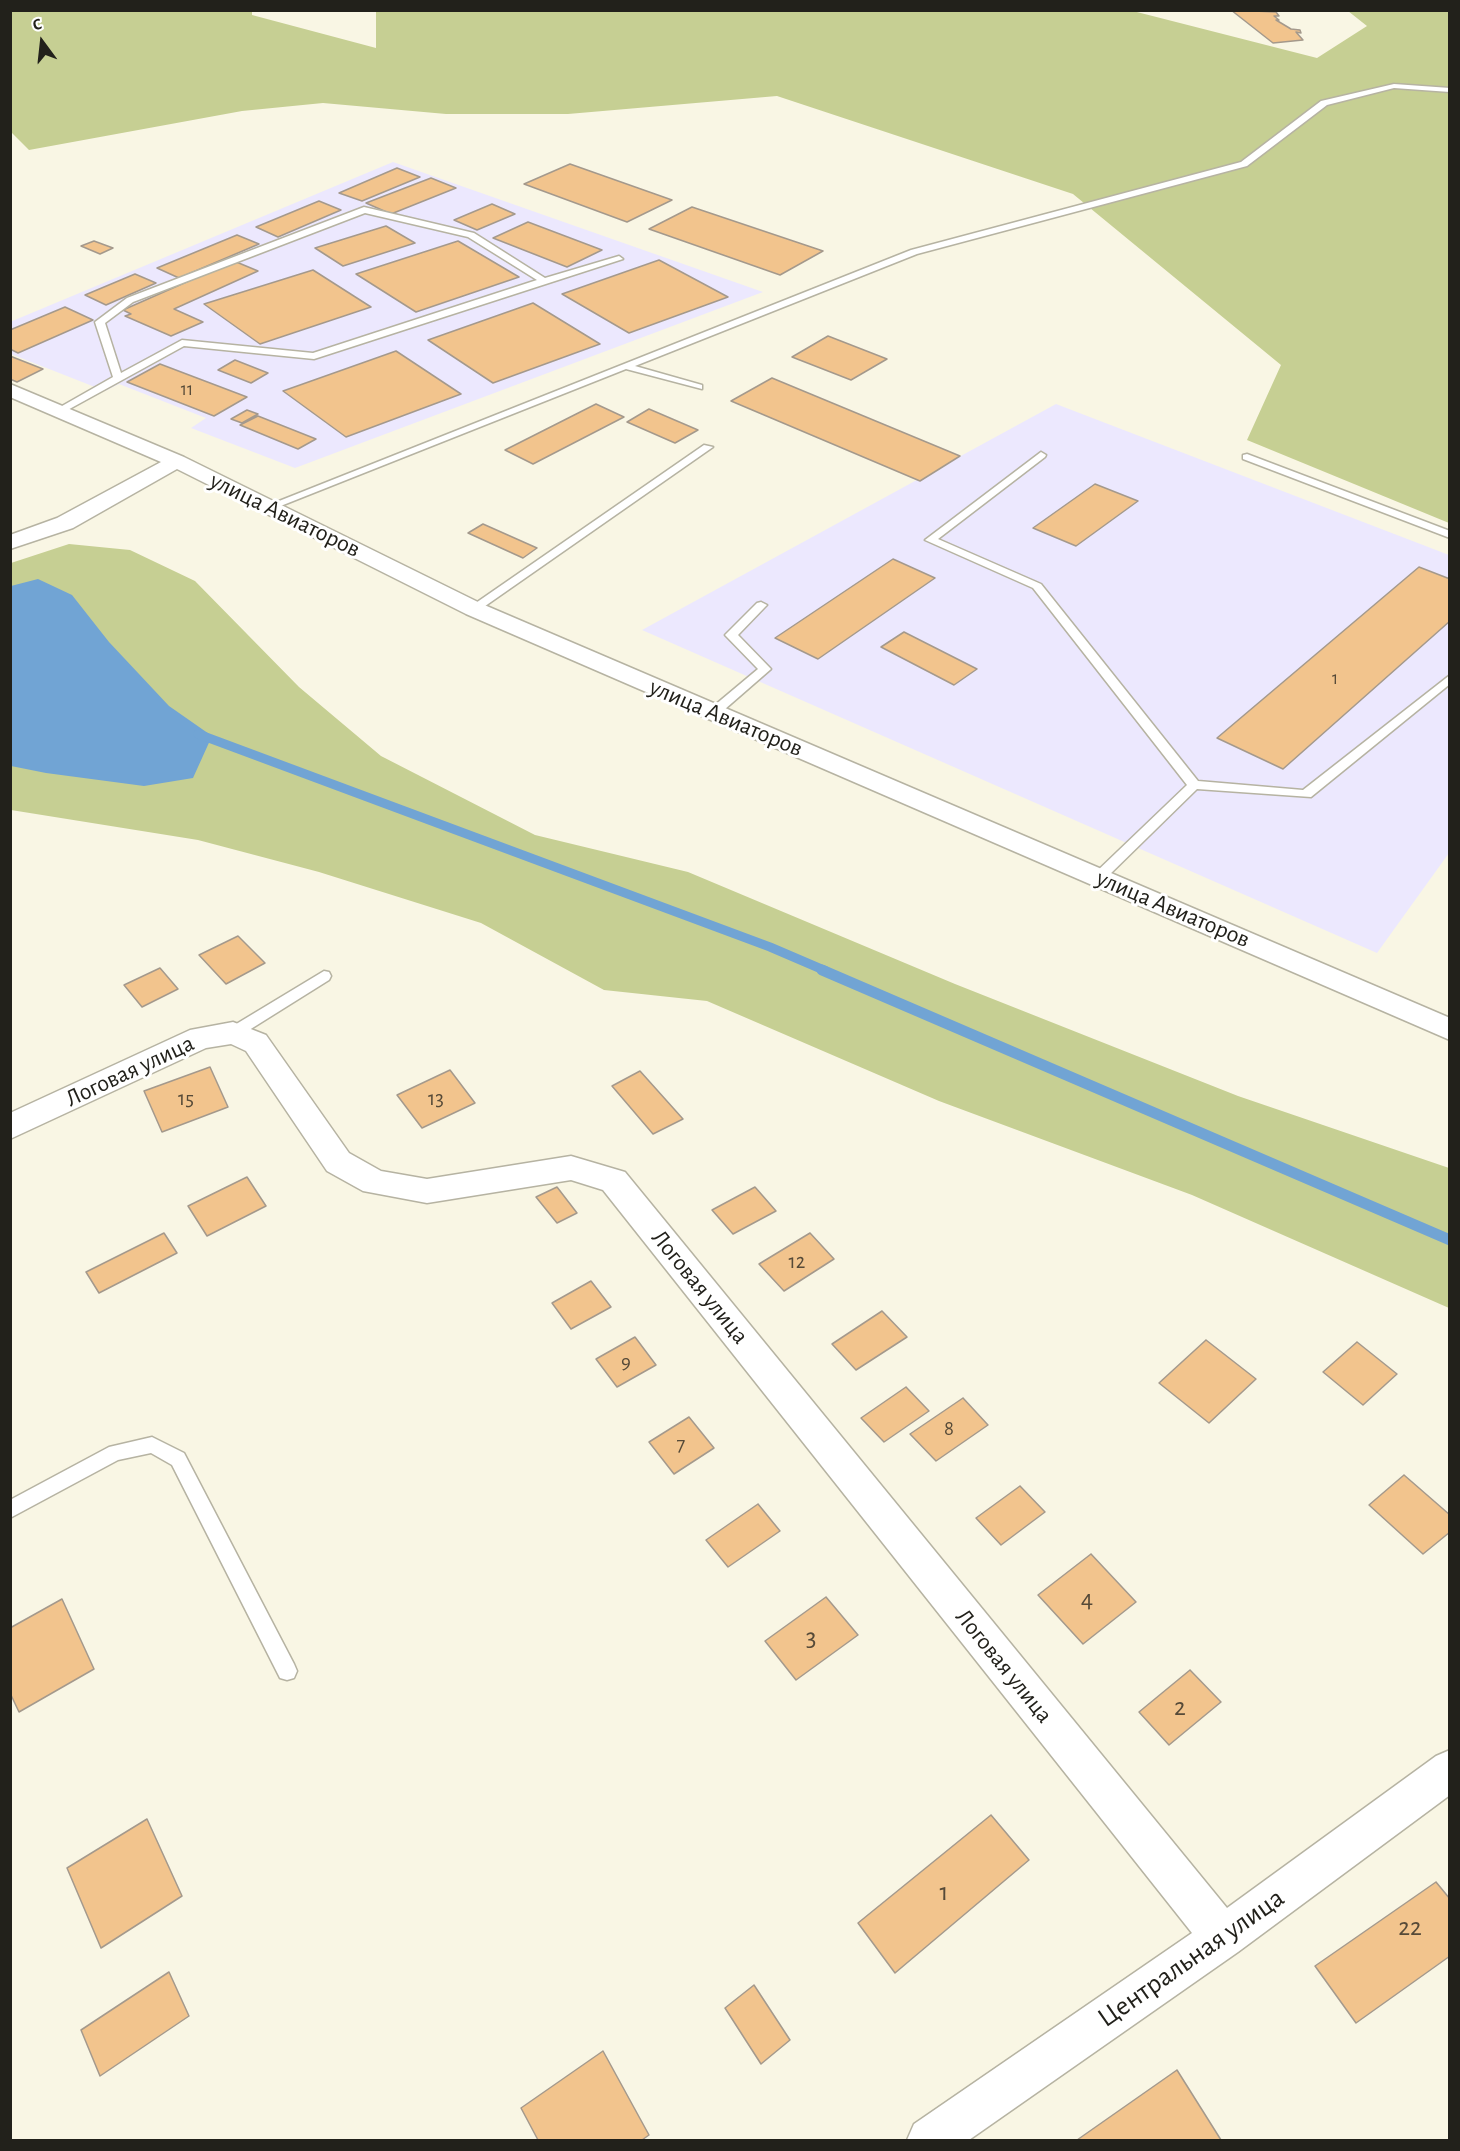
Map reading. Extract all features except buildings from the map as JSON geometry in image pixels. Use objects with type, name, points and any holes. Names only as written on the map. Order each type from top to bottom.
[{"type":"street","name":"улица Авиаторов","points":[[10,390],[177,461],[474,609],[1449,1030]]},
{"type":"street","points":[[10,543],[65,523],[177,461]]},
{"type":"street","name":"Логовая улица","points":[[10,1127],[200,1038],[233,1033],[256,1043],[338,1162],[374,1182],[427,1191],[572,1168],[614,1182],[1223,1937]]},
{"type":"street","name":"Центральная улица","points":[[930,2140],[1223,1937],[1449,1770]]},
{"type":"lane","points":[[269,507],[914,252],[1244,164],[1324,103],[1394,86],[1449,90]]},
{"type":"lane","points":[[118,378],[100,322],[130,300],[364,210],[471,235],[544,281]]},
{"type":"lane","points":[[60,410],[182,343],[314,356],[619,259]]},
{"type":"lane","points":[[626,366],[699,387]]},
{"type":"lane","points":[[474,609],[708,447]]},
{"type":"lane","points":[[1041,455],[930,540],[1037,586],[1194,785],[1306,794],[1449,678]]},
{"type":"lane","points":[[1247,457],[1449,535]]},
{"type":"lane","points":[[713,713],[765,669],[731,634],[760,605]]},
{"type":"lane","points":[[1099,878],[1194,785]]},
{"type":"lane","points":[[233,1033],[324,976]]},
{"type":"lane","points":[[10,1510],[115,1453],[152,1445],[178,1460],[286,1671]]},
{"type":"shaded area","points":[[393,162],[763,292],[295,468],[191,428],[206,418],[119,384],[105,391],[11,354],[10,322]]},
{"type":"shaded area","points":[[1056,404],[1449,555],[1449,853],[1377,953],[642,630]]},
{"type":"green space","points":[[1129,10],[1317,58],[1367,26],[1348,11],[1449,12],[1449,523],[1247,440],[1281,365],[1073,194],[777,96],[568,114],[446,114],[323,103],[242,111],[29,150],[11,132],[10,11],[252,11],[252,15],[376,48],[376,11]]},
{"type":"green space","points":[[69,544],[130,550],[195,581],[299,687],[381,756],[535,835],[688,872],[955,984],[1238,1096],[1449,1168],[1449,1308],[1192,1195],[939,1101],[707,1001],[604,990],[481,923],[319,872],[198,840],[11,810],[11,563]]},
{"type":"water","points":[[38,579],[72,595],[109,642],[169,706],[212,736],[193,778],[144,786],[11,766],[11,586]]},
{"type":"waterway","points":[[198,734],[770,947],[826,971]]},
{"type":"waterway","points":[[822,970],[1450,1240]]}]
